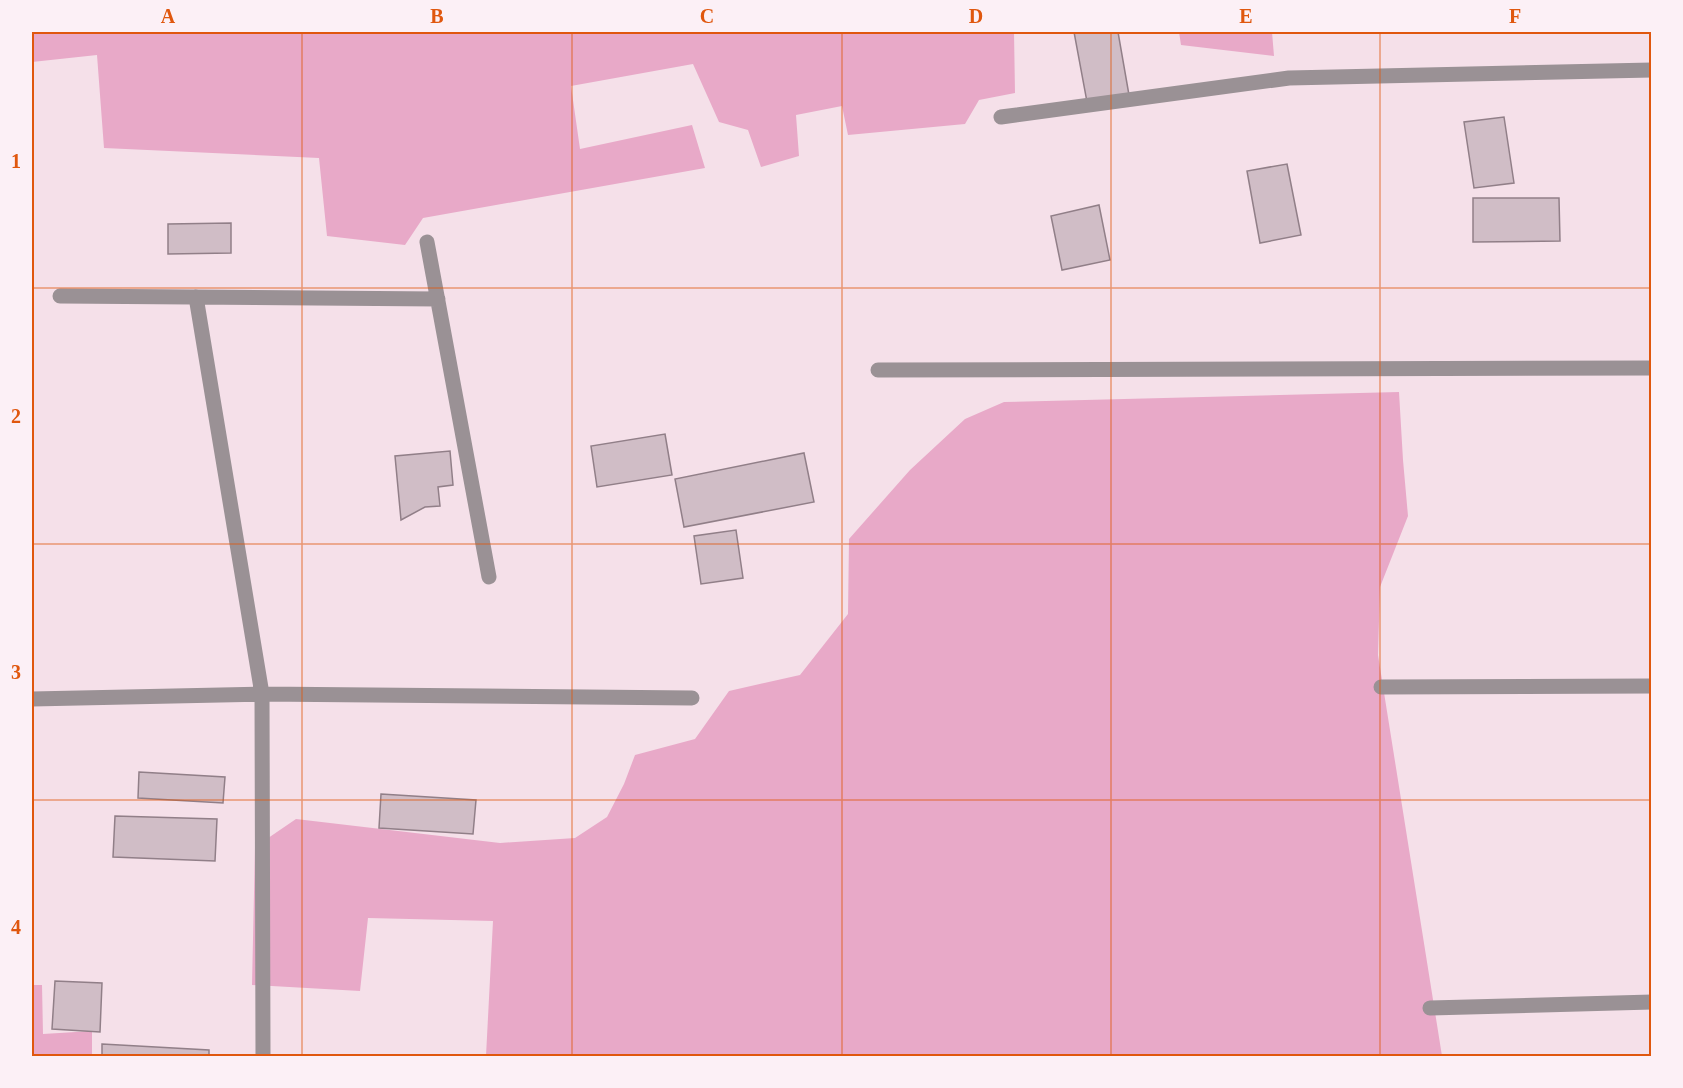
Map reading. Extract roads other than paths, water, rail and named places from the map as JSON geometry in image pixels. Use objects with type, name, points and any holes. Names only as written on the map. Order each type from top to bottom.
[{"type":"street","points":[[1001,117],[1289,78],[1652,70]]},
{"type":"street","points":[[427,242],[489,577]]},
{"type":"street","points":[[60,296],[438,299]]},
{"type":"street","points":[[196,297],[262,694],[263,1056]]},
{"type":"street","points":[[878,370],[1652,368]]},
{"type":"street","points":[[1381,687],[1652,686]]},
{"type":"street","points":[[32,699],[262,694],[692,698]]},
{"type":"street","points":[[1430,1008],[1652,1002]]}]
